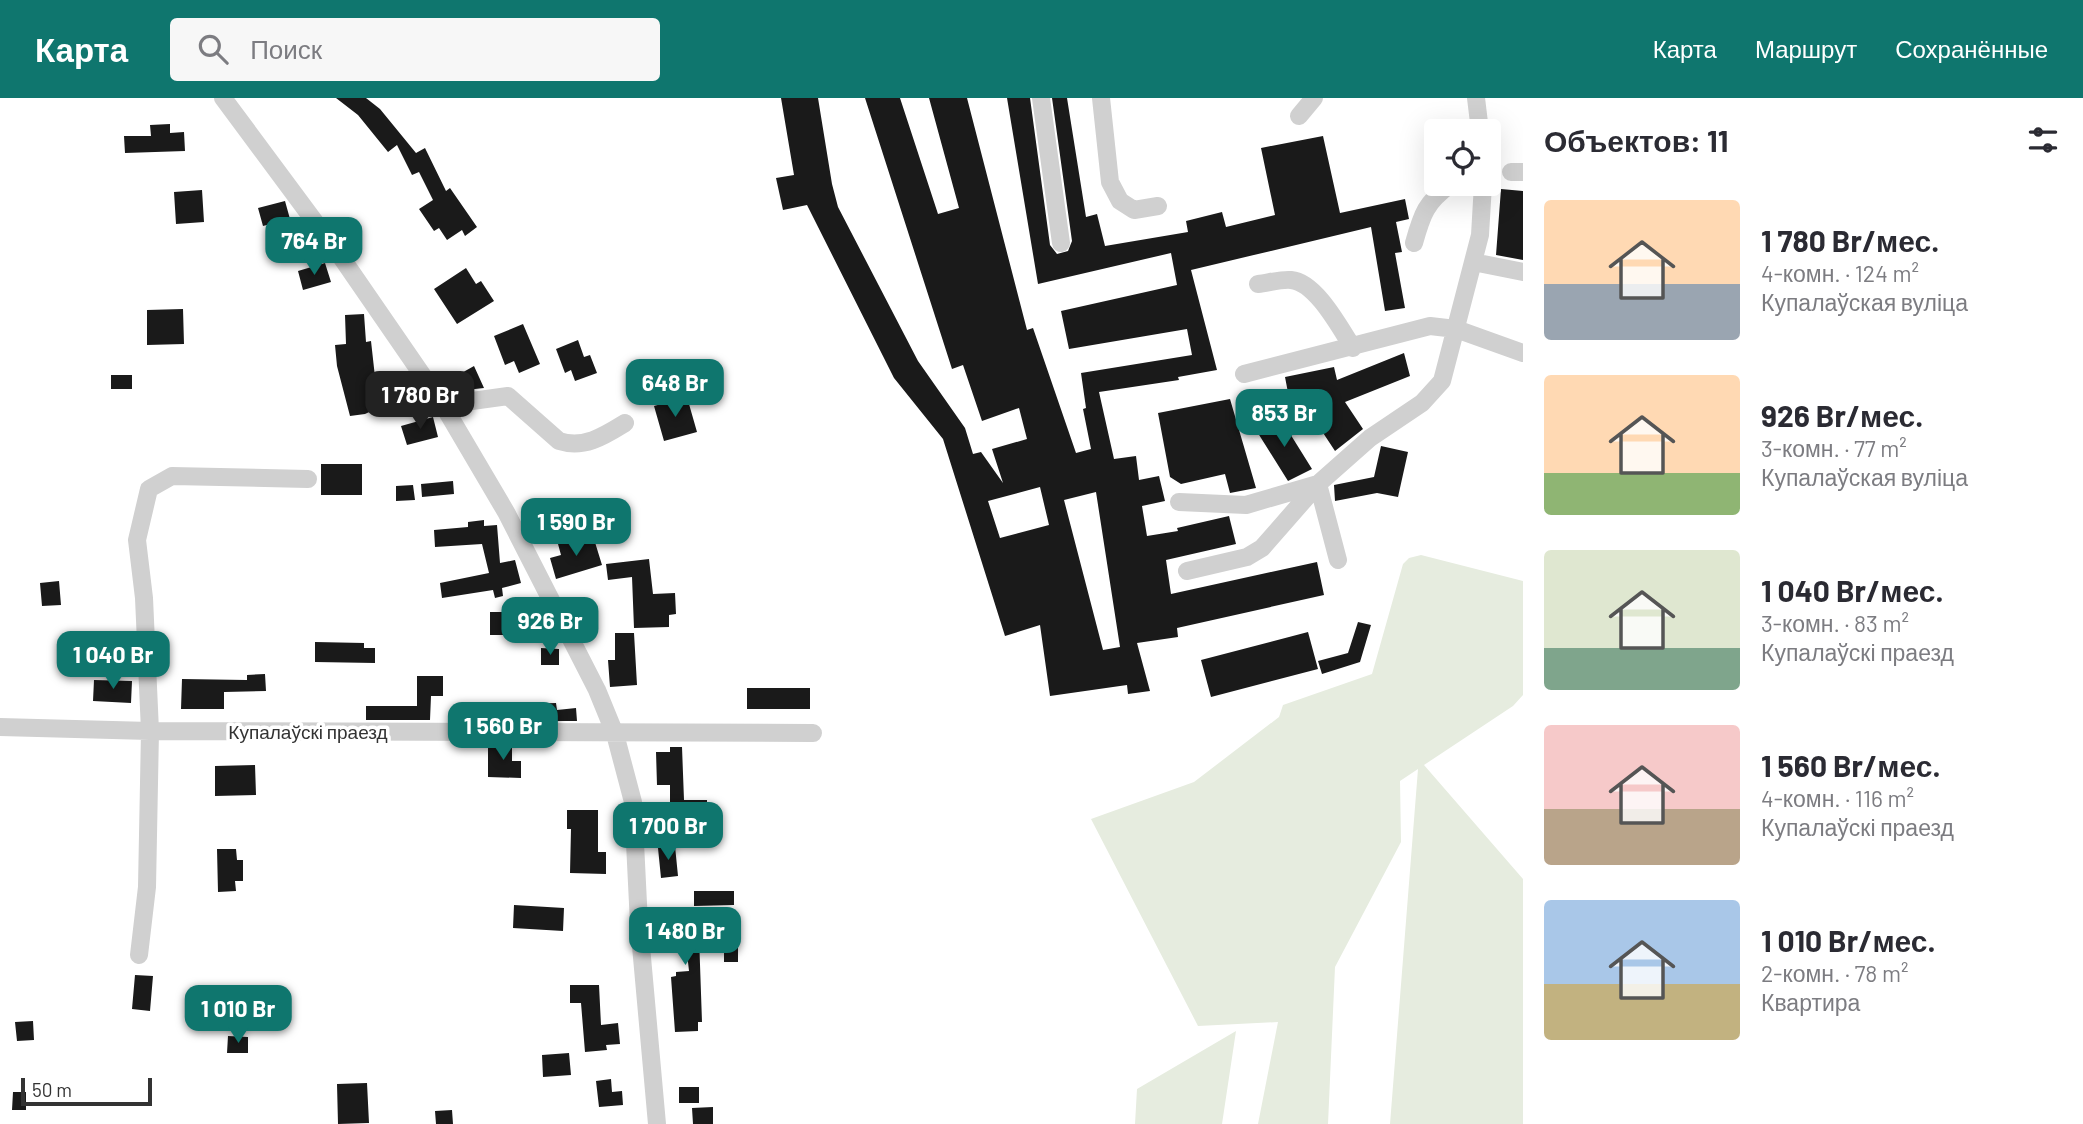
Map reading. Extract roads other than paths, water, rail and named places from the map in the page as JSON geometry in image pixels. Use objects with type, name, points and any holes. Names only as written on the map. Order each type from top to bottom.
[{"type":"street","points":[[223,98],[341,257],[443,405],[506,512],[597,690],[615,734],[633,802],[639,924],[657,1124]]},
{"type":"street","points":[[1041,98],[1061,243]]},
{"type":"street","points":[[1101,98],[1110,182],[1120,201],[1134,209],[1158,206]]},
{"type":"street","points":[[1299,116],[1314,98]]},
{"type":"street","points":[[1476,98],[1479,119]]},
{"type":"street","points":[[1414,243],[1422,215],[1434,196]]},
{"type":"street","points":[[1187,571],[1247,557],[1262,548],[1318,484],[1370,438],[1422,403],[1442,381],[1480,235],[1482,196]]},
{"type":"street","points":[[1473,262],[1523,272]]},
{"type":"street","points":[[1258,284],[1291,280],[1303,283],[1316,293],[1353,348]]},
{"type":"street","points":[[1244,374],[1430,326],[1456,329],[1523,352]]},
{"type":"street","points":[[443,405],[508,396],[550,435],[569,444],[599,439],[625,423]]},
{"type":"street","points":[[139,955],[146,887],[150,731],[144,598],[137,540],[149,489],[172,476],[308,479]]},
{"type":"street","points":[[1179,502],[1246,505],[1318,484]]},
{"type":"street","points":[[1318,484],[1338,560]]},
{"type":"street","name":"Купалаўскі праезд","points":[[0,727],[150,731],[813,733]]}]
